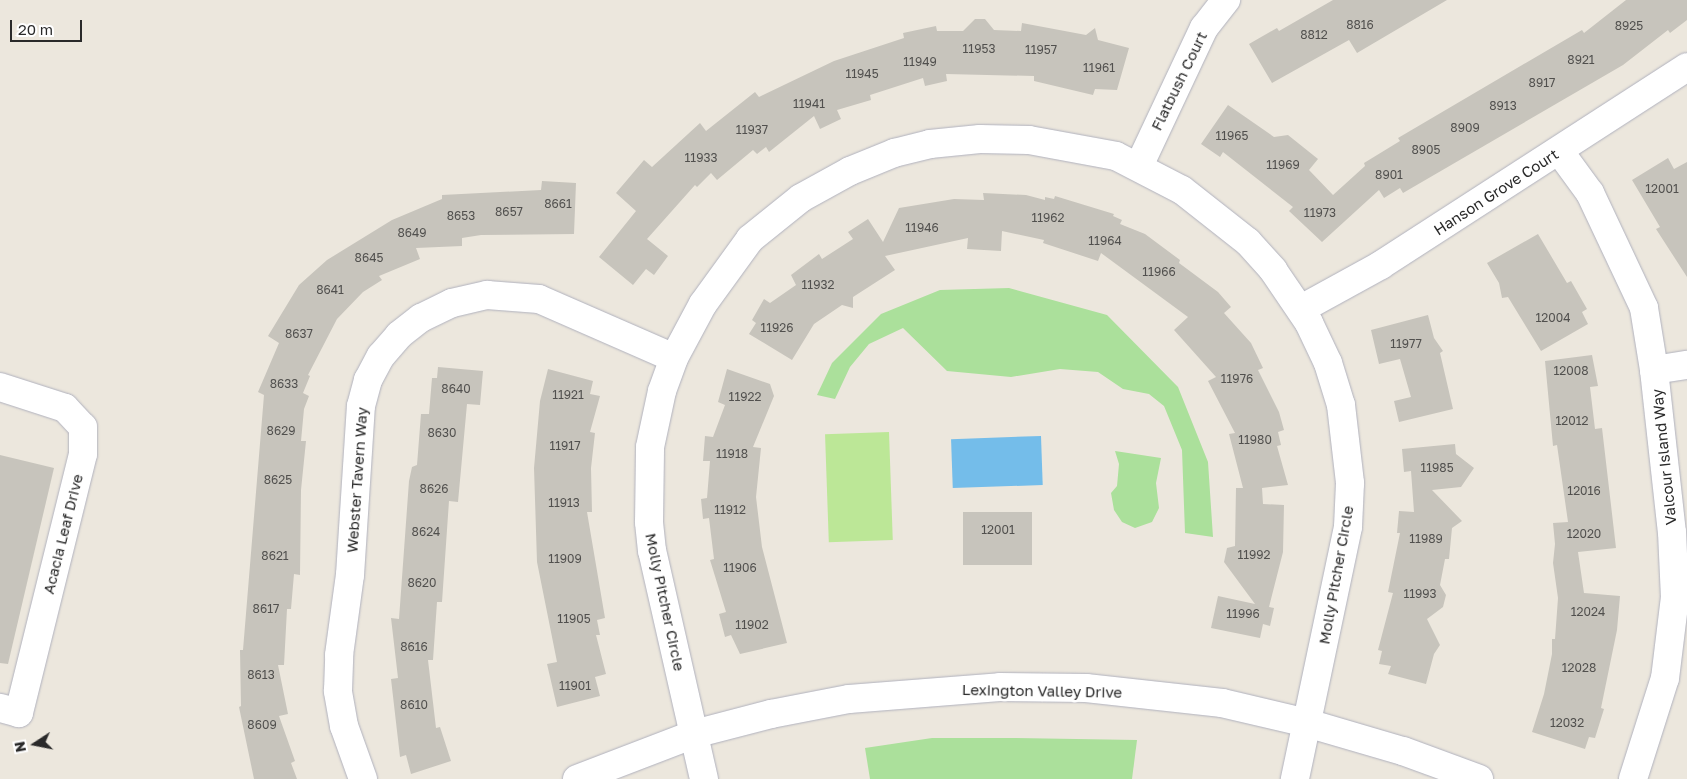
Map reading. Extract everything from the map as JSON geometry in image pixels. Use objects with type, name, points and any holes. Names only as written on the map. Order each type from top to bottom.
[{"type":"street","name":"Flatbush Court","points":[[1139,166],[1204,28],[1226,0]]},
{"type":"street","name":"Hanson Grove Court","points":[[1301,309],[1381,265],[1560,152],[1687,67]]},
{"type":"street","name":"Molly Pitcher Circle","points":[[704,779],[652,551],[649,522],[650,447],[662,391],[674,358],[703,304],[750,239],[801,198],[850,170],[930,144],[980,139],[1029,140],[1078,147],[1139,166],[1182,190],[1241,236],[1273,270],[1301,309],[1328,363],[1341,405],[1350,483],[1348,526],[1295,779]]},
{"type":"street","name":"Valcour Island Way","points":[[1560,152],[1590,193],[1644,308],[1654,370],[1672,532],[1675,597],[1665,678],[1633,779]]},
{"type":"street","name":"Webster Tavern Way","points":[[363,779],[344,726],[338,691],[338,655],[350,575],[361,406],[368,380],[381,356],[399,335],[421,318],[452,302],[487,295],[539,298],[674,358]]},
{"type":"street","points":[[1654,370],[1687,365]]},
{"type":"street","name":"Acacia Leaf Drive","points":[[0,387],[65,408],[83,427],[83,454],[19,713],[0,708]]},
{"type":"street","name":"Lexington Valley Drive","points":[[578,779],[694,734],[771,714],[848,699],[1000,687],[1086,688],[1222,703],[1307,723],[1403,751],[1479,779]]},
{"type":"green space","points":[[1009,288],[1107,315],[1178,387],[1208,462],[1213,537],[1185,533],[1182,450],[1164,406],[1149,394],[1123,389],[1098,372],[1060,369],[1011,377],[947,371],[903,328],[869,344],[850,367],[835,399],[817,395],[832,363],[881,314],[940,290]]},
{"type":"green space","points":[[889,432],[893,540],[829,542],[825,434]]},
{"type":"green space","points":[[1115,451],[1161,458],[1156,483],[1159,508],[1152,522],[1135,528],[1122,522],[1114,510],[1111,493],[1117,486],[1119,464]]},
{"type":"green space","points":[[932,738],[1137,740],[1132,779],[870,779],[865,748]]},
{"type":"water","points":[[1041,436],[1043,485],[953,488],[951,439]]},
{"type":"building","points":[[1333,0],[1447,0],[1357,53],[1349,40],[1272,83],[1249,44],[1277,28],[1279,31]]},
{"type":"building","points":[[1626,0],[1687,0],[1687,20],[1670,33],[1668,30],[1623,65],[1403,193],[1400,188],[1384,198],[1379,190],[1322,242],[1289,211],[1293,207],[1223,152],[1220,157],[1201,144],[1228,105],[1274,137],[1288,135],[1318,159],[1309,170],[1333,195],[1365,166],[1364,163],[1400,141],[1398,138],[1582,30],[1584,33]]},
{"type":"building","points":[[975,19],[985,19],[994,30],[1021,31],[1022,23],[1086,35],[1095,28],[1098,40],[1129,48],[1117,90],[1095,89],[1093,95],[1034,81],[1034,76],[946,74],[947,81],[925,86],[923,78],[870,95],[871,100],[837,110],[841,119],[820,129],[814,116],[769,152],[766,147],[757,154],[753,150],[717,180],[711,173],[697,187],[695,185],[647,239],[668,256],[654,275],[646,269],[633,285],[599,257],[636,211],[616,193],[644,160],[652,167],[700,123],[706,131],[755,92],[759,97],[834,61],[904,38],[903,33],[936,26],[937,31],[963,31]]},
{"type":"building","points":[[1668,158],[1674,169],[1687,162],[1687,277],[1656,229],[1660,227],[1632,180]]},
{"type":"building","points":[[542,181],[576,183],[574,234],[481,235],[462,238],[462,246],[416,248],[420,259],[379,276],[382,280],[363,292],[337,319],[308,375],[310,376],[303,393],[309,396],[304,409],[301,441],[306,441],[301,490],[300,575],[294,574],[291,609],[287,609],[284,665],[278,665],[288,714],[279,716],[295,761],[291,763],[297,779],[254,779],[239,707],[241,706],[240,650],[243,650],[264,395],[258,392],[279,343],[268,336],[299,285],[327,260],[392,220],[442,199],[442,195],[541,190]]},
{"type":"building","points":[[983,193],[1026,195],[1045,200],[1045,197],[1054,199],[1055,196],[1114,214],[1113,216],[1122,220],[1120,224],[1145,234],[1180,260],[1179,263],[1218,292],[1231,307],[1224,313],[1251,343],[1263,368],[1258,370],[1279,412],[1284,430],[1278,432],[1281,445],[1277,446],[1288,485],[1262,488],[1263,504],[1284,505],[1283,552],[1269,607],[1274,608],[1270,626],[1263,624],[1260,638],[1211,628],[1218,596],[1255,604],[1224,562],[1227,548],[1235,546],[1236,488],[1243,488],[1229,434],[1235,433],[1208,381],[1216,377],[1174,330],[1188,317],[1101,253],[1098,261],[1043,243],[1044,240],[1002,231],[1001,251],[967,249],[968,238],[885,256],[895,270],[853,297],[853,308],[842,305],[814,324],[792,360],[749,334],[756,323],[752,320],[764,299],[770,303],[796,285],[791,275],[819,254],[822,259],[853,239],[848,232],[868,219],[883,242],[899,208],[954,199],[984,200]]},
{"type":"building","points":[[1538,234],[1567,283],[1571,281],[1587,309],[1582,312],[1588,324],[1541,351],[1508,297],[1502,298],[1499,283],[1487,263]]},
{"type":"building","points":[[1428,315],[1434,338],[1443,351],[1440,353],[1453,409],[1399,422],[1394,401],[1411,397],[1400,359],[1379,364],[1371,330]]},
{"type":"building","points":[[1592,355],[1598,386],[1590,387],[1595,429],[1602,428],[1616,548],[1578,552],[1584,593],[1620,596],[1617,630],[1601,708],[1604,709],[1595,738],[1589,737],[1585,749],[1532,732],[1544,694],[1552,654],[1552,639],[1555,639],[1558,598],[1553,563],[1555,544],[1553,523],[1568,522],[1557,445],[1553,446],[1545,361]]},
{"type":"building","points":[[438,367],[483,371],[480,405],[467,404],[458,502],[449,501],[442,602],[437,602],[433,660],[428,660],[436,728],[440,727],[451,761],[411,774],[406,755],[400,757],[391,679],[398,678],[391,618],[399,619],[409,481],[412,467],[417,465],[421,414],[429,414],[432,378],[437,378]]},
{"type":"building","points":[[548,369],[593,381],[590,394],[600,396],[590,432],[595,433],[591,468],[592,512],[587,512],[605,618],[597,620],[600,635],[596,635],[606,674],[595,677],[600,696],[557,707],[547,664],[557,662],[537,562],[534,468],[540,401]]},
{"type":"building","points":[[727,369],[770,384],[774,396],[753,447],[761,448],[756,497],[762,547],[787,643],[740,654],[731,635],[725,637],[719,614],[726,612],[710,560],[714,559],[709,518],[703,519],[701,499],[707,498],[710,461],[703,461],[705,436],[713,437],[725,405],[718,402]]},
{"type":"building","points":[[1455,444],[1456,454],[1474,468],[1461,487],[1432,490],[1462,521],[1452,528],[1449,559],[1445,559],[1440,585],[1446,595],[1443,607],[1427,619],[1440,645],[1434,654],[1426,684],[1388,674],[1391,666],[1379,664],[1382,651],[1378,650],[1393,593],[1388,592],[1400,533],[1397,533],[1399,511],[1414,512],[1411,471],[1404,472],[1402,449]]},
{"type":"building","points":[[0,455],[54,468],[8,664],[0,663]]},
{"type":"building","points":[[963,512],[1032,512],[1032,565],[963,565]]}]
